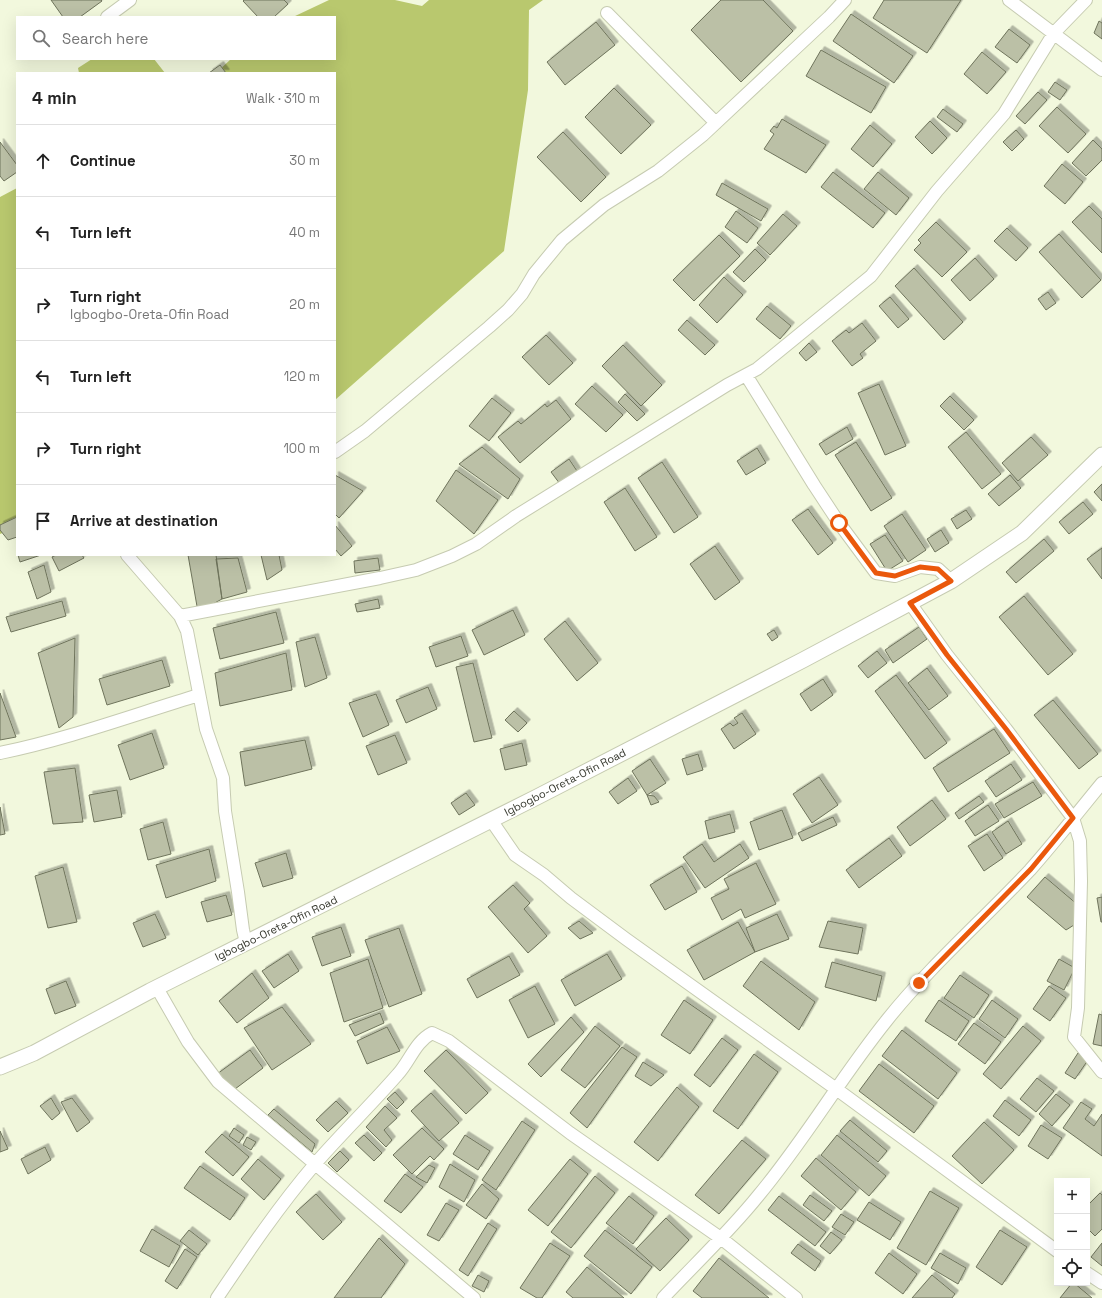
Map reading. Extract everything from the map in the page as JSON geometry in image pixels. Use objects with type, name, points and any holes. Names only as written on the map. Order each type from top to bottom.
[{"type":"street","points":[[108,16],[130,0]]},
{"type":"street","points":[[336,451],[365,431],[490,327],[522,294],[534,274],[568,235],[604,205],[658,171],[703,136],[829,17],[845,0]]},
{"type":"street","points":[[1009,0],[1102,70]]},
{"type":"street","points":[[180,616],[380,578],[416,570],[452,556],[476,544],[516,516],[727,385],[757,369],[871,276],[937,191],[1004,114],[1054,33],[1086,0]]},
{"type":"street","points":[[607,13],[716,123]]},
{"type":"street","points":[[746,374],[814,485],[839,523],[876,573],[895,576],[920,567],[938,569],[951,581]]},
{"type":"street","name":"Igbogbo-Oreta-Ofin Road","points":[[0,1067],[34,1053],[157,988],[491,820],[803,660],[951,581],[1022,533],[1102,455]]},
{"type":"street","points":[[128,556],[180,616],[187,631],[206,729],[223,778],[225,811],[238,892],[242,930],[246,943]]},
{"type":"street","points":[[910,603],[947,655],[1006,729],[1073,818],[1080,842],[1081,881],[1078,1008],[1074,1037],[1102,1072]]},
{"type":"street","points":[[0,753],[72,736],[199,695]]},
{"type":"street","points":[[663,1298],[694,1265],[722,1239],[759,1195],[811,1126],[836,1089],[887,1020],[919,983],[1031,869],[1102,783]]},
{"type":"street","points":[[491,820],[515,855],[544,875],[626,939],[836,1089],[1056,1250]]},
{"type":"street","points":[[157,988],[188,1042],[218,1082],[474,1298]]},
{"type":"street","points":[[217,1298],[257,1238],[315,1164],[399,1073],[417,1046],[432,1033],[449,1040],[570,1133],[722,1239],[796,1298]]},
{"type":"street","points":[[1090,1274],[1102,1284]]},
{"type":"green space","points":[[329,0],[395,0],[422,6],[429,0],[543,0],[529,10],[528,90],[504,251],[336,399],[336,72],[217,72],[230,60],[336,60],[336,16],[295,16]]},
{"type":"green space","points":[[90,60],[155,60],[164,72],[79,72],[78,68]]},
{"type":"green space","points":[[16,189],[16,527],[0,534],[0,197]]},
{"type":"building","points":[[51,0],[102,1],[81,16],[62,16]]},
{"type":"building","points":[[284,0],[288,4],[275,16],[257,16],[243,1]]},
{"type":"building","points":[[721,0],[763,0],[793,31],[741,82],[691,30]]},
{"type":"building","points":[[884,0],[961,0],[927,53],[873,18]]},
{"type":"building","points":[[851,14],[913,56],[894,83],[833,41]]},
{"type":"building","points":[[1099,21],[1102,23],[1102,39],[1094,33]]},
{"type":"building","points":[[596,22],[615,45],[565,85],[547,62]]},
{"type":"building","points":[[1009,29],[1030,45],[1017,63],[995,47]]},
{"type":"building","points":[[821,50],[886,87],[871,113],[806,76]]},
{"type":"building","points":[[982,52],[1006,72],[987,94],[964,74]]},
{"type":"building","points":[[220,65],[225,72],[210,72]]},
{"type":"building","points":[[1055,82],[1067,90],[1060,100],[1048,92]]},
{"type":"building","points":[[614,88],[651,125],[621,154],[585,117]]},
{"type":"building","points":[[1038,92],[1047,100],[1025,124],[1016,116]]},
{"type":"building","points":[[1057,107],[1086,134],[1068,153],[1039,126]]},
{"type":"building","points":[[943,109],[963,124],[957,132],[937,117]]},
{"type":"building","points":[[782,119],[826,145],[806,173],[764,149],[774,134],[770,131],[774,126],[777,128]]},
{"type":"building","points":[[930,121],[947,138],[932,154],[915,137]]},
{"type":"building","points":[[870,125],[892,144],[873,167],[851,149]]},
{"type":"building","points":[[1016,130],[1024,139],[1012,151],[1003,142]]},
{"type":"building","points":[[563,132],[606,177],[581,202],[537,157]]},
{"type":"building","points":[[1093,140],[1102,149],[1102,160],[1086,176],[1072,163]]},
{"type":"building","points":[[0,142],[16,164],[16,173],[4,181],[0,176]]},
{"type":"building","points":[[1062,164],[1083,182],[1065,204],[1044,186]]},
{"type":"building","points":[[833,172],[885,213],[873,228],[821,187]]},
{"type":"building","points":[[878,172],[909,198],[896,215],[864,189]]},
{"type":"building","points":[[722,183],[768,209],[761,221],[716,195]]},
{"type":"building","points":[[1089,206],[1102,219],[1102,253],[1072,222]]},
{"type":"building","points":[[736,211],[758,228],[747,243],[725,227]]},
{"type":"building","points":[[783,214],[797,226],[770,255],[757,243]]},
{"type":"building","points":[[936,222],[967,252],[942,277],[914,250],[921,243],[918,240]]},
{"type":"building","points":[[1007,228],[1028,248],[1016,261],[994,241]]},
{"type":"building","points":[[1059,234],[1101,280],[1082,298],[1039,252]]},
{"type":"building","points":[[719,235],[740,256],[694,301],[673,280]]},
{"type":"building","points":[[755,249],[766,260],[744,282],[733,272]]},
{"type":"building","points":[[975,258],[994,279],[970,301],[951,280]]},
{"type":"building","points":[[914,268],[963,322],[944,340],[895,286]]},
{"type":"building","points":[[724,277],[743,295],[717,323],[699,305]]},
{"type":"building","points":[[1048,292],[1056,303],[1046,310],[1038,299]]},
{"type":"building","points":[[890,297],[909,319],[898,328],[879,306]]},
{"type":"building","points":[[767,306],[791,326],[780,339],[756,319]]},
{"type":"building","points":[[687,320],[715,345],[705,355],[678,330]]},
{"type":"building","points":[[862,323],[876,341],[860,354],[863,358],[852,366],[832,341],[846,330],[849,333]]},
{"type":"building","points":[[546,335],[573,363],[549,385],[522,357]]},
{"type":"building","points":[[809,343],[817,352],[806,361],[799,353]]},
{"type":"building","points":[[623,345],[662,385],[641,406],[602,366]]},
{"type":"building","points":[[879,384],[906,446],[885,455],[858,393]]},
{"type":"building","points":[[592,386],[623,415],[606,432],[575,404]]},
{"type":"building","points":[[625,394],[645,414],[637,421],[618,402]]},
{"type":"building","points":[[950,396],[974,420],[964,430],[940,406]]},
{"type":"building","points":[[492,398],[511,413],[489,441],[469,426]]},
{"type":"building","points":[[556,400],[571,419],[520,463],[498,437],[518,421],[521,424],[545,404],[547,407]]},
{"type":"building","points":[[847,427],[853,439],[826,455],[819,444]]},
{"type":"building","points":[[966,432],[1001,474],[982,489],[948,447]]},
{"type":"building","points":[[1031,437],[1048,455],[1018,481],[1002,463]]},
{"type":"building","points":[[856,442],[892,498],[871,511],[835,455]]},
{"type":"building","points":[[482,447],[520,479],[508,499],[459,464]]},
{"type":"building","points":[[757,448],[766,463],[746,475],[737,461]]},
{"type":"building","points":[[569,459],[577,471],[560,484],[551,472]]},
{"type":"building","points":[[662,462],[698,517],[674,533],[638,478]]},
{"type":"building","points":[[456,470],[498,500],[474,534],[436,501]]},
{"type":"building","points":[[1010,475],[1021,488],[999,506],[988,494]]},
{"type":"building","points":[[336,476],[363,491],[339,518],[336,515]]},
{"type":"building","points":[[1102,484],[1102,501],[1094,492]]},
{"type":"building","points":[[625,488],[657,537],[635,551],[604,502]]},
{"type":"building","points":[[1083,502],[1093,514],[1069,534],[1059,522]]},
{"type":"building","points":[[808,509],[833,543],[818,555],[792,520]]},
{"type":"building","points":[[966,510],[972,519],[957,529],[951,519]]},
{"type":"building","points":[[902,514],[926,550],[908,562],[884,526]]},
{"type":"building","points":[[16,517],[16,537],[8,540],[0,530],[0,525]]},
{"type":"building","points":[[336,526],[352,546],[341,556],[336,550]]},
{"type":"building","points":[[941,530],[949,543],[935,552],[927,539]]},
{"type":"building","points":[[885,535],[903,561],[887,571],[870,544]]},
{"type":"building","points":[[1044,539],[1054,551],[1016,583],[1006,572]]},
{"type":"building","points":[[715,546],[740,582],[715,600],[690,564]]},
{"type":"building","points":[[1102,548],[1102,579],[1087,559]]},
{"type":"building","points":[[18,556],[38,556],[20,562]]},
{"type":"building","points":[[83,556],[84,558],[59,571],[52,557]]},
{"type":"building","points":[[188,556],[216,556],[222,599],[198,612]]},
{"type":"building","points":[[261,556],[279,556],[282,570],[267,580]]},
{"type":"building","points":[[238,558],[247,592],[222,599],[216,559]]},
{"type":"building","points":[[378,558],[380,570],[355,573],[354,561]]},
{"type":"building","points":[[44,565],[51,592],[37,599],[28,572]]},
{"type":"building","points":[[1024,596],[1073,654],[1048,675],[999,617]]},
{"type":"building","points":[[378,599],[380,608],[357,612],[355,604]]},
{"type":"building","points":[[62,601],[66,616],[11,632],[6,617]]},
{"type":"building","points":[[513,610],[525,635],[484,655],[472,630]]},
{"type":"building","points":[[276,612],[284,643],[220,659],[213,628]]},
{"type":"building","points":[[565,621],[598,663],[577,681],[544,639]]},
{"type":"building","points":[[919,627],[927,639],[893,663],[885,650]]},
{"type":"building","points":[[774,630],[778,637],[772,641],[767,634]]},
{"type":"building","points":[[461,636],[468,656],[436,667],[429,647]]},
{"type":"building","points":[[315,637],[327,678],[305,687],[296,642]]},
{"type":"building","points":[[75,638],[73,717],[59,728],[38,653]]},
{"type":"building","points":[[877,651],[887,663],[868,678],[858,666]]},
{"type":"building","points":[[286,653],[292,690],[220,706],[215,673]]},
{"type":"building","points":[[162,660],[170,686],[107,705],[99,679]]},
{"type":"building","points":[[473,663],[492,738],[474,742],[456,667]]},
{"type":"building","points":[[927,668],[948,696],[929,710],[908,683]]},
{"type":"building","points":[[896,675],[947,743],[925,759],[875,691]]},
{"type":"building","points":[[823,679],[833,695],[811,711],[800,694]]},
{"type":"building","points":[[428,687],[437,709],[406,723],[396,700]]},
{"type":"building","points":[[0,693],[16,737],[0,740]]},
{"type":"building","points":[[376,694],[389,725],[363,737],[349,703]]},
{"type":"building","points":[[1053,700],[1098,754],[1079,769],[1034,715]]},
{"type":"building","points":[[514,711],[527,723],[518,732],[505,720]]},
{"type":"building","points":[[742,713],[756,734],[734,749],[721,729],[730,723],[733,726],[738,723],[734,718]]},
{"type":"building","points":[[994,729],[1010,753],[948,792],[933,768]]},
{"type":"building","points":[[152,733],[164,768],[130,780],[118,745]]},
{"type":"building","points":[[395,735],[407,763],[378,775],[366,746]]},
{"type":"building","points":[[305,740],[312,769],[245,786],[240,752]]},
{"type":"building","points":[[522,743],[527,765],[505,770],[500,749]]},
{"type":"building","points":[[698,754],[703,770],[687,775],[682,759]]},
{"type":"building","points":[[650,759],[666,783],[647,795],[632,771]]},
{"type":"building","points":[[1011,764],[1022,780],[996,797],[985,781]]},
{"type":"building","points":[[75,768],[83,822],[53,824],[44,772]]},
{"type":"building","points":[[819,777],[838,805],[812,823],[793,794]]},
{"type":"building","points":[[628,778],[637,791],[618,804],[609,792]]},
{"type":"building","points":[[1033,782],[1042,796],[1004,818],[995,804]]},
{"type":"building","points":[[117,790],[122,817],[94,822],[89,795]]},
{"type":"building","points":[[466,793],[475,805],[459,815],[451,803]]},
{"type":"building","points":[[647,795],[654,796],[659,802],[651,805]]},
{"type":"building","points":[[979,796],[984,802],[959,819],[955,813]]},
{"type":"building","points":[[932,800],[946,819],[910,846],[897,827]]},
{"type":"building","points":[[988,805],[999,821],[975,836],[965,821]]},
{"type":"building","points":[[0,807],[5,834],[0,835]]},
{"type":"building","points":[[782,810],[793,838],[759,850],[750,822]]},
{"type":"building","points":[[730,814],[735,832],[709,839],[705,821]]},
{"type":"building","points":[[833,817],[837,825],[802,841],[798,833]]},
{"type":"building","points":[[1008,821],[1022,844],[1006,854],[992,832]]},
{"type":"building","points":[[163,822],[171,854],[148,860],[140,829]]},
{"type":"building","points":[[987,834],[1003,858],[984,871],[968,846]]},
{"type":"building","points":[[889,838],[902,856],[859,888],[846,870]]},
{"type":"building","points":[[702,844],[714,862],[740,844],[749,858],[705,888],[683,857]]},
{"type":"building","points":[[209,849],[216,881],[166,898],[156,865]]},
{"type":"building","points":[[286,853],[293,878],[263,887],[255,863]]},
{"type":"building","points":[[756,863],[776,904],[745,918],[741,909],[722,920],[711,898],[729,889],[724,879]]},
{"type":"building","points":[[682,866],[697,892],[665,910],[650,885]]},
{"type":"building","points":[[63,867],[77,922],[48,928],[35,876]]},
{"type":"building","points":[[1045,877],[1078,905],[1074,925],[1066,930],[1027,897]]},
{"type":"building","points":[[513,885],[530,903],[524,909],[547,936],[528,953],[488,907]]},
{"type":"building","points":[[226,895],[232,915],[207,922],[201,902]]},
{"type":"building","points":[[1102,897],[1102,922],[1101,922],[1097,898]]},
{"type":"building","points":[[155,914],[166,938],[143,947],[133,923]]},
{"type":"building","points":[[777,914],[789,939],[755,952],[746,928]]},
{"type":"building","points":[[579,921],[593,933],[580,939],[568,928]]},
{"type":"building","points":[[828,921],[863,928],[858,954],[819,947]]},
{"type":"building","points":[[738,922],[755,952],[704,980],[687,950]]},
{"type":"building","points":[[341,927],[351,956],[322,966],[312,937]]},
{"type":"building","points":[[399,928],[422,994],[389,1007],[365,940]]},
{"type":"building","points":[[288,954],[299,971],[274,988],[262,971]]},
{"type":"building","points":[[607,954],[622,979],[575,1006],[561,980]]},
{"type":"building","points":[[509,956],[520,975],[477,998],[467,979]]},
{"type":"building","points":[[368,959],[383,1008],[344,1022],[330,973]]},
{"type":"building","points":[[1059,959],[1075,968],[1064,990],[1047,981]]},
{"type":"building","points":[[761,961],[815,1002],[799,1030],[743,986]]},
{"type":"building","points":[[832,962],[882,976],[876,1001],[825,987]]},
{"type":"building","points":[[252,973],[269,998],[237,1023],[219,1001]]},
{"type":"building","points":[[960,975],[989,995],[974,1018],[944,998]]},
{"type":"building","points":[[66,981],[76,1006],[55,1014],[46,989]]},
{"type":"building","points":[[535,986],[555,1024],[528,1038],[509,1000]]},
{"type":"building","points":[[1049,986],[1066,998],[1050,1021],[1033,1009]]},
{"type":"building","points":[[684,1000],[713,1020],[690,1054],[661,1035]]},
{"type":"building","points":[[939,1000],[969,1021],[956,1041],[925,1021]]},
{"type":"building","points":[[992,1000],[1018,1019],[1005,1038],[979,1019]]},
{"type":"building","points":[[282,1007],[311,1044],[272,1070],[244,1028]]},
{"type":"building","points":[[380,1013],[384,1023],[355,1036],[349,1025]]},
{"type":"building","points":[[1099,1014],[1102,1015],[1102,1046],[1093,1044]]},
{"type":"building","points":[[571,1017],[584,1032],[541,1077],[528,1064]]},
{"type":"building","points":[[974,1023],[1001,1042],[985,1064],[958,1044]]},
{"type":"building","points":[[595,1026],[620,1046],[585,1088],[561,1070]]},
{"type":"building","points":[[1023,1026],[1041,1041],[1001,1089],[983,1074]]},
{"type":"building","points":[[387,1027],[400,1051],[367,1064],[357,1041]]},
{"type":"building","points":[[902,1030],[957,1073],[938,1099],[882,1056]]},
{"type":"building","points":[[722,1038],[738,1050],[710,1087],[694,1075]]},
{"type":"building","points":[[622,1047],[637,1057],[587,1128],[570,1113]]},
{"type":"building","points":[[250,1050],[263,1068],[231,1092],[217,1074]]},
{"type":"building","points":[[446,1050],[488,1093],[466,1114],[424,1071]]},
{"type":"building","points":[[1078,1053],[1088,1060],[1075,1079],[1065,1073]]},
{"type":"building","points":[[754,1054],[778,1072],[738,1129],[713,1111]]},
{"type":"building","points":[[643,1062],[664,1075],[651,1086],[635,1076]]},
{"type":"building","points":[[879,1064],[934,1106],[914,1133],[859,1091]]},
{"type":"building","points":[[1037,1078],[1054,1091],[1036,1112],[1020,1099]]},
{"type":"building","points":[[677,1087],[699,1107],[658,1161],[634,1142]]},
{"type":"building","points":[[395,1092],[404,1102],[397,1109],[387,1099]]},
{"type":"building","points":[[431,1093],[459,1123],[439,1141],[411,1111]]},
{"type":"building","points":[[1056,1094],[1070,1105],[1052,1126],[1039,1114]]},
{"type":"building","points":[[51,1098],[60,1113],[52,1120],[40,1106]]},
{"type":"building","points":[[72,1098],[90,1122],[77,1132],[61,1102]]},
{"type":"building","points":[[1005,1100],[1031,1120],[1019,1136],[993,1116]]},
{"type":"building","points":[[336,1101],[348,1113],[328,1132],[316,1120]]},
{"type":"building","points":[[1081,1102],[1092,1109],[1085,1119],[1094,1126],[1102,1114],[1102,1156],[1063,1128]]},
{"type":"building","points":[[385,1106],[397,1118],[384,1130],[392,1140],[386,1147],[366,1127]]},
{"type":"building","points":[[274,1109],[315,1144],[312,1152],[268,1115]]},
{"type":"building","points":[[850,1120],[887,1151],[878,1162],[840,1131]]},
{"type":"building","points":[[522,1121],[535,1130],[496,1190],[482,1180]]},
{"type":"building","points":[[984,1122],[1014,1150],[982,1184],[952,1156]]},
{"type":"building","points":[[1041,1125],[1062,1138],[1048,1159],[1028,1146]]},
{"type":"building","points":[[234,1128],[244,1135],[239,1143],[229,1136]]},
{"type":"building","points":[[422,1128],[444,1149],[434,1160],[430,1156],[412,1174],[393,1155]]},
{"type":"building","points":[[0,1131],[8,1149],[0,1152]]},
{"type":"building","points":[[222,1134],[249,1157],[233,1176],[205,1152]]},
{"type":"building","points":[[364,1135],[382,1153],[374,1161],[355,1143]]},
{"type":"building","points":[[465,1135],[490,1151],[478,1170],[453,1154]]},
{"type":"building","points":[[837,1135],[886,1176],[869,1196],[821,1155]]},
{"type":"building","points":[[247,1137],[256,1142],[251,1150],[243,1145]]},
{"type":"building","points":[[742,1140],[766,1159],[719,1214],[695,1195]]},
{"type":"building","points":[[45,1147],[51,1160],[28,1174],[21,1159]]},
{"type":"building","points":[[340,1151],[349,1160],[337,1172],[328,1163]]},
{"type":"building","points":[[816,1158],[856,1192],[841,1210],[801,1176]]},
{"type":"building","points":[[258,1159],[281,1179],[264,1200],[241,1179]]},
{"type":"building","points":[[570,1159],[588,1174],[548,1226],[528,1210]]},
{"type":"building","points":[[450,1164],[475,1180],[464,1202],[439,1187]]},
{"type":"building","points":[[429,1165],[435,1168],[427,1183],[416,1177]]},
{"type":"building","points":[[200,1166],[245,1198],[230,1220],[184,1188]]},
{"type":"building","points":[[405,1174],[423,1187],[401,1213],[384,1201]]},
{"type":"building","points":[[595,1176],[615,1193],[571,1248],[551,1232]]},
{"type":"building","points":[[482,1184],[499,1199],[486,1219],[466,1205]]},
{"type":"building","points":[[930,1191],[959,1208],[926,1265],[897,1248]]},
{"type":"building","points":[[1100,1193],[1102,1195],[1102,1229],[1095,1236],[1090,1231],[1090,1203]]},
{"type":"building","points":[[316,1194],[342,1222],[323,1240],[296,1212]]},
{"type":"building","points":[[810,1195],[832,1211],[824,1221],[803,1205]]},
{"type":"building","points":[[629,1196],[654,1216],[633,1244],[606,1223]]},
{"type":"building","points":[[779,1196],[826,1232],[815,1246],[768,1210]]},
{"type":"building","points":[[869,1202],[901,1222],[890,1240],[857,1220]]},
{"type":"building","points":[[446,1203],[459,1210],[439,1241],[427,1235]]},
{"type":"building","points":[[841,1214],[854,1222],[845,1235],[832,1227]]},
{"type":"building","points":[[666,1218],[689,1240],[660,1271],[636,1249]]},
{"type":"building","points":[[488,1223],[497,1229],[468,1276],[459,1270]]},
{"type":"building","points":[[152,1229],[180,1246],[169,1267],[140,1251]]},
{"type":"building","points":[[189,1230],[207,1244],[198,1255],[180,1241]]},
{"type":"building","points":[[605,1230],[652,1267],[631,1294],[584,1256]]},
{"type":"building","points":[[1000,1230],[1027,1247],[1002,1285],[976,1267]]},
{"type":"building","points":[[831,1232],[842,1240],[830,1254],[820,1246]]},
{"type":"building","points":[[379,1238],[405,1264],[381,1298],[334,1298]]},
{"type":"building","points":[[550,1243],[570,1256],[542,1298],[537,1298],[520,1288]]},
{"type":"building","points":[[1102,1243],[1102,1266],[1091,1257]]},
{"type":"building","points":[[798,1244],[821,1261],[815,1271],[791,1253]]},
{"type":"building","points":[[185,1249],[197,1257],[177,1289],[165,1281]]},
{"type":"building","points":[[889,1253],[917,1274],[903,1294],[875,1273]]},
{"type":"building","points":[[940,1253],[966,1268],[958,1284],[931,1268]]},
{"type":"building","points":[[719,1258],[769,1298],[702,1298],[693,1291]]},
{"type":"building","points":[[587,1267],[624,1298],[573,1298],[566,1292]]},
{"type":"building","points":[[478,1275],[489,1281],[484,1292],[472,1286]]},
{"type":"building","points":[[932,1275],[955,1294],[952,1298],[912,1298]]},
{"type":"building","points":[[1070,1286],[1078,1286],[1092,1298],[1060,1298]]},
{"type":"route","points":[[839,523],[876,573],[895,576],[920,567],[938,569],[951,581],[910,603],[947,655],[1006,729],[1073,818],[1031,869],[919,983]]}]
